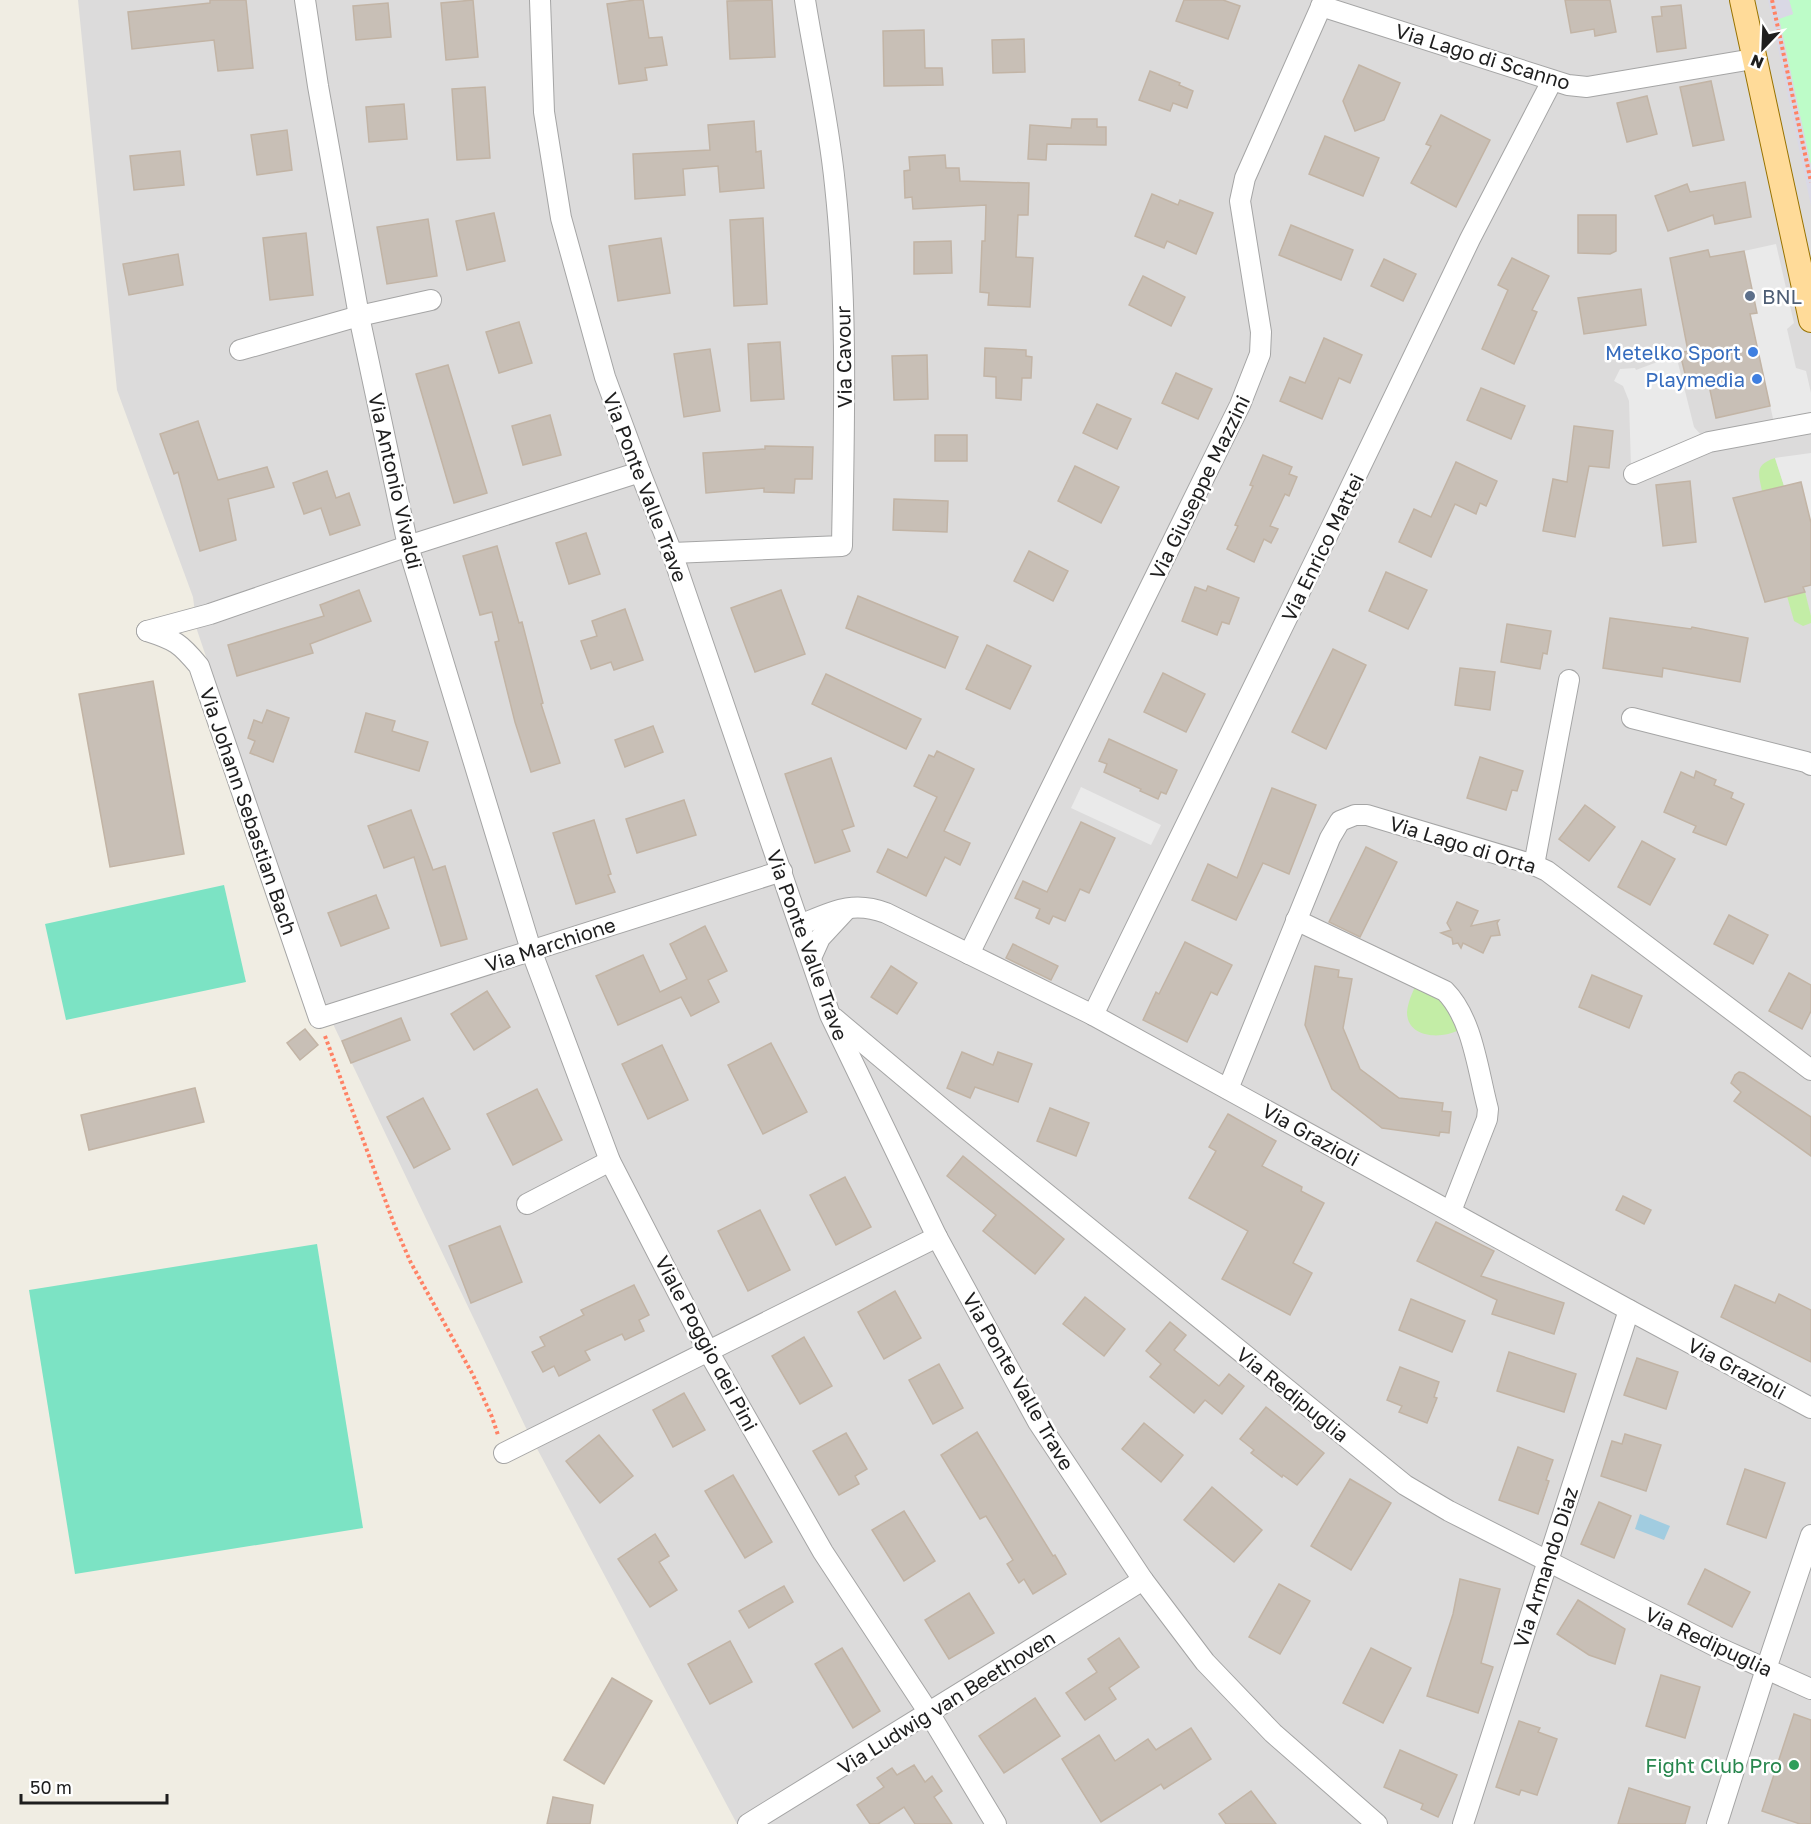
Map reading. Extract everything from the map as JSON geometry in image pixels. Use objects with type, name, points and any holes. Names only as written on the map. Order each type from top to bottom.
[{"type":"main road","points":[[1742,0],[1753,59],[1804,255],[1811,320]]},
{"type":"street","name":"Via Antonio Vivaldi","points":[[305,0],[359,316],[408,546],[531,950]]},
{"type":"street","name":"Via Ponte Valle Trave","points":[[540,0],[544,112],[561,218],[605,377],[672,553],[830,1015],[938,1237],[1038,1422],[1143,1580],[1205,1662],[1272,1732],[1377,1824]]},
{"type":"street","name":"Via Cavour","points":[[672,553],[842,546],[844,346],[840,247],[828,127],[816,72],[805,0]]},
{"type":"street","name":"Via Lago di Scanno","points":[[1322,3],[1552,81],[1587,87],[1753,59]]},
{"type":"street","name":"Via Giuseppe Mazzini","points":[[969,954],[1235,415],[1260,354],[1262,332],[1240,201],[1245,178],[1322,3]]},
{"type":"street","name":"Via Enrico Mattei","points":[[1093,1015],[1470,239],[1552,81]]},
{"type":"street","points":[[240,350],[359,316],[431,300]]},
{"type":"street","points":[[1634,474],[1709,442],[1811,423]]},
{"type":"street","points":[[408,546],[640,472]]},
{"type":"street","name":"Via Johann Sebastian Bach","points":[[319,1018],[199,666],[183,647],[173,640],[147,632],[210,614],[408,546]]},
{"type":"street","points":[[1534,865],[1569,680]]},
{"type":"street","points":[[1632,718],[1811,765]]},
{"type":"street","name":"Via Lago di Orta","points":[[1228,1089],[1333,832],[1340,820],[1366,815],[1534,865],[1564,884],[1811,1070]]},
{"type":"street","name":"Via Marchione","points":[[319,1018],[782,871]]},
{"type":"street","points":[[811,958],[820,938],[851,906]]},
{"type":"street","name":"Via Grazioli","points":[[800,925],[851,906],[866,906],[886,912],[1093,1015],[1811,1408]]},
{"type":"street","points":[[1296,920],[1438,987],[1452,999],[1465,1020],[1488,1109],[1487,1119],[1451,1211]]},
{"type":"street","name":"Viale Poggio dei Pini","points":[[531,950],[610,1161],[708,1351],[823,1552],[929,1713],[996,1824]]},
{"type":"street","name":"Via Redipuglia","points":[[830,1015],[952,1118],[1405,1485],[1449,1511],[1547,1562],[1718,1647],[1811,1689]]},
{"type":"street","points":[[527,1204],[610,1161]]},
{"type":"street","points":[[504,1453],[938,1237]]},
{"type":"street","name":"Via Armando Diaz","points":[[1462,1824],[1629,1310]]},
{"type":"street","points":[[1717,1824],[1811,1535]]},
{"type":"street","name":"Via Ludwig van Beethoven","points":[[748,1824],[1143,1580]]},
{"type":"path","points":[[1772,0],[1811,182]]},
{"type":"path","points":[[319,1018],[394,1224],[411,1263],[473,1375],[504,1453]]},
{"type":"shaded area","points":[[78,0],[1811,0],[1811,1824],[737,1824],[525,1426],[323,1003],[197,630],[193,597],[117,390]]},
{"type":"shaded area","points":[[1768,0],[1789,0],[1793,14],[1779,19],[1811,166],[1811,206]]},
{"type":"shaded area","points":[[1776,244],[1794,323],[1787,329],[1796,368],[1806,371],[1811,393],[1811,412],[1803,417],[1774,423],[1750,314],[1757,312],[1744,251]]},
{"type":"shaded area","points":[[1676,355],[1694,427],[1703,437],[1631,467],[1629,401],[1623,386],[1614,381],[1620,369],[1635,368],[1636,370]]},
{"type":"shaded area","points":[[1811,453],[1811,523],[1801,482],[1784,486],[1775,458]]},
{"type":"shaded area","points":[[1081,787],[1161,825],[1151,845],[1071,808]]},
{"type":"green space","points":[[1789,0],[1811,0],[1811,166],[1779,18],[1793,14]]},
{"type":"green space","points":[[1775,458],[1784,486],[1762,491],[1761,467]]},
{"type":"green space","points":[[1805,592],[1811,623],[1803,626],[1794,621],[1787,596]]},
{"type":"green space","points":[[224,885],[246,982],[66,1020],[45,924]]},
{"type":"green space","points":[[1416,985],[1441,995],[1456,1020],[1457,1031],[1434,1035],[1418,1032],[1412,1027],[1408,1021],[1407,1012]]},
{"type":"green space","points":[[317,1244],[363,1528],[75,1574],[29,1290]]},
{"type":"water","points":[[1640,1514],[1670,1526],[1664,1540],[1635,1529]]},
{"type":"building","points":[[210,0],[246,0],[253,68],[218,71],[214,40],[132,49],[128,12],[210,3]]},
{"type":"building","points":[[473,0],[478,57],[446,60],[441,3]]},
{"type":"building","points":[[643,0],[649,38],[662,37],[667,65],[645,68],[647,80],[619,84],[607,4]]},
{"type":"building","points":[[772,0],[775,57],[730,59],[727,1]]},
{"type":"building","points":[[1184,0],[1223,0],[1240,6],[1228,39],[1176,21]]},
{"type":"building","points":[[1565,0],[1610,0],[1616,32],[1595,36],[1594,29],[1571,33]]},
{"type":"building","points":[[388,3],[391,37],[356,40],[353,6]]},
{"type":"building","points":[[1681,5],[1686,48],[1657,52],[1652,17],[1662,16],[1661,7]]},
{"type":"building","points":[[924,30],[925,68],[942,68],[943,85],[884,86],[883,31]]},
{"type":"building","points":[[1024,39],[1025,72],[993,73],[992,40]]},
{"type":"building","points":[[1359,65],[1400,83],[1384,120],[1355,131],[1343,101]]},
{"type":"building","points":[[1150,71],[1193,91],[1187,108],[1173,103],[1170,111],[1139,100]]},
{"type":"building","points":[[1711,81],[1724,140],[1693,146],[1680,87]]},
{"type":"building","points":[[485,87],[490,158],[457,160],[452,89]]},
{"type":"building","points":[[1647,96],[1657,134],[1627,142],[1617,103]]},
{"type":"building","points":[[404,104],[407,139],[369,142],[366,107]]},
{"type":"building","points":[[1441,115],[1490,140],[1456,207],[1411,183],[1431,146],[1426,144]]},
{"type":"building","points":[[1072,119],[1097,119],[1097,127],[1106,127],[1106,145],[1047,144],[1046,160],[1028,159],[1030,125],[1071,128]]},
{"type":"building","points":[[754,121],[756,152],[761,151],[764,188],[720,192],[718,166],[683,169],[685,195],[635,199],[633,154],[710,150],[708,125]]},
{"type":"building","points":[[287,130],[292,170],[257,175],[251,135]]},
{"type":"building","points":[[1325,136],[1379,158],[1363,196],[1309,174]]},
{"type":"building","points":[[180,151],[184,185],[134,190],[130,156]]},
{"type":"building","points":[[945,155],[946,168],[959,168],[960,181],[1029,183],[1028,215],[1018,215],[1016,257],[1033,258],[1030,307],[988,305],[989,293],[980,292],[986,205],[913,209],[912,197],[905,198],[904,171],[910,170],[909,157]]},
{"type":"building","points":[[1745,182],[1751,217],[1715,224],[1713,215],[1668,231],[1655,196],[1687,184],[1690,192]]},
{"type":"building","points":[[1152,194],[1178,205],[1180,200],[1213,213],[1196,254],[1167,241],[1164,248],[1135,236]]},
{"type":"building","points":[[494,213],[505,261],[467,270],[456,221]]},
{"type":"building","points":[[1578,215],[1616,215],[1616,251],[1610,254],[1578,253]]},
{"type":"building","points":[[763,218],[767,304],[734,306],[730,220]]},
{"type":"building","points":[[428,219],[437,276],[387,284],[377,227]]},
{"type":"building","points":[[1291,225],[1353,250],[1341,280],[1279,255]]},
{"type":"building","points":[[306,233],[313,295],[270,300],[263,238]]},
{"type":"building","points":[[661,238],[670,293],[618,301],[609,246]]},
{"type":"building","points":[[951,241],[952,273],[914,274],[914,242]]},
{"type":"building","points":[[1708,250],[1710,257],[1744,251],[1757,313],[1750,314],[1770,406],[1716,418],[1707,376],[1687,382],[1680,353],[1688,351],[1670,258]]},
{"type":"building","points":[[178,254],[183,285],[129,295],[123,264]]},
{"type":"building","points":[[1512,258],[1549,276],[1532,310],[1537,312],[1514,364],[1482,349],[1508,290],[1498,285]]},
{"type":"building","points":[[1384,259],[1416,274],[1403,301],[1371,286]]},
{"type":"building","points":[[1143,276],[1185,297],[1171,326],[1129,305]]},
{"type":"building","points":[[1641,289],[1646,325],[1584,334],[1578,298]]},
{"type":"building","points":[[519,322],[532,363],[499,373],[486,332]]},
{"type":"building","points":[[1324,338],[1362,355],[1350,383],[1339,378],[1322,419],[1280,401],[1290,377],[1305,383]]},
{"type":"building","points":[[780,342],[784,399],[751,401],[748,344]]},
{"type":"building","points":[[985,348],[1026,350],[1026,356],[1032,357],[1031,378],[1022,378],[1021,400],[996,398],[996,377],[984,376]]},
{"type":"building","points":[[710,349],[720,411],[684,417],[674,354]]},
{"type":"building","points":[[927,355],[928,399],[894,400],[892,356]]},
{"type":"building","points":[[448,365],[487,493],[454,503],[416,374]]},
{"type":"building","points":[[1176,373],[1212,389],[1198,419],[1162,403]]},
{"type":"building","points":[[1481,388],[1525,406],[1511,439],[1467,420]]},
{"type":"building","points":[[1097,404],[1131,419],[1117,449],[1083,433]]},
{"type":"building","points":[[550,415],[561,455],[523,465],[512,426]]},
{"type":"building","points":[[198,421],[218,480],[267,467],[274,487],[228,499],[236,540],[200,551],[178,472],[174,474],[160,434]]},
{"type":"building","points":[[1574,426],[1613,431],[1609,468],[1589,466],[1575,537],[1543,531],[1553,479],[1567,482]]},
{"type":"building","points":[[935,435],[967,435],[967,461],[935,461]]},
{"type":"building","points":[[765,446],[813,447],[812,479],[795,479],[794,493],[764,492],[764,488],[706,493],[703,453],[765,449]]},
{"type":"building","points":[[1263,455],[1292,467],[1289,474],[1297,477],[1289,496],[1285,494],[1270,526],[1278,529],[1271,543],[1264,539],[1254,562],[1227,549],[1238,526],[1235,525],[1253,486],[1250,485]]},
{"type":"building","points":[[1456,462],[1497,481],[1486,506],[1480,503],[1476,514],[1455,504],[1431,557],[1399,542],[1414,509],[1431,517]]},
{"type":"building","points":[[1075,466],[1119,487],[1101,523],[1058,501]]},
{"type":"building","points":[[327,471],[336,498],[349,493],[360,525],[330,535],[321,508],[304,514],[293,483]]},
{"type":"building","points":[[1690,481],[1696,542],[1663,546],[1656,485]]},
{"type":"building","points":[[1801,482],[1811,523],[1811,585],[1803,587],[1805,592],[1765,602],[1733,498]]},
{"type":"building","points":[[894,499],[948,501],[947,532],[893,530]]},
{"type":"building","points":[[586,533],[600,574],[569,584],[556,543]]},
{"type":"building","points":[[497,546],[519,623],[522,622],[543,703],[541,704],[560,763],[531,772],[515,722],[495,642],[499,641],[492,612],[480,615],[463,556]]},
{"type":"building","points":[[1029,551],[1068,571],[1053,601],[1014,581]]},
{"type":"building","points":[[1386,572],[1427,590],[1408,629],[1369,611]]},
{"type":"building","points":[[1208,586],[1239,598],[1229,624],[1222,622],[1217,635],[1182,621],[1195,587],[1206,591]]},
{"type":"building","points":[[359,590],[371,621],[310,644],[313,653],[237,676],[228,645],[324,616],[320,605]]},
{"type":"building","points":[[781,590],[805,654],[755,672],[731,608]]},
{"type":"building","points":[[858,596],[958,637],[945,668],[846,628]]},
{"type":"building","points":[[625,609],[643,660],[614,670],[611,662],[591,669],[581,641],[597,636],[592,621]]},
{"type":"building","points":[[1610,618],[1691,629],[1692,627],[1748,638],[1740,682],[1663,668],[1662,677],[1603,668]]},
{"type":"building","points":[[1507,624],[1551,631],[1547,654],[1543,653],[1540,669],[1501,662]]},
{"type":"building","points":[[987,645],[1031,666],[1010,709],[966,689]]},
{"type":"building","points":[[1333,649],[1366,665],[1326,749],[1292,732]]},
{"type":"building","points":[[1460,668],[1495,672],[1490,710],[1455,705]]},
{"type":"building","points":[[1163,673],[1205,694],[1186,732],[1144,712]]},
{"type":"building","points":[[826,674],[921,719],[906,749],[812,704]]},
{"type":"building","points":[[153,681],[184,854],[110,867],[79,694]]},
{"type":"building","points":[[267,710],[289,718],[273,762],[250,753],[255,741],[248,738],[254,720],[262,723]]},
{"type":"building","points":[[366,713],[395,721],[392,731],[428,742],[419,771],[355,752]]},
{"type":"building","points":[[653,726],[663,752],[625,767],[615,740]]},
{"type":"building","points":[[1109,739],[1177,770],[1166,794],[1161,792],[1158,799],[1104,772],[1107,764],[1099,761]]},
{"type":"building","points":[[937,751],[974,769],[944,831],[970,843],[960,865],[945,857],[926,896],[877,872],[888,849],[907,858],[937,797],[914,786],[929,755],[934,757]]},
{"type":"building","points":[[1480,757],[1523,771],[1517,791],[1512,790],[1506,810],[1467,798]]},
{"type":"building","points":[[831,758],[854,826],[842,830],[850,851],[815,863],[785,774]]},
{"type":"building","points":[[1696,771],[1716,780],[1714,785],[1733,793],[1731,798],[1744,804],[1726,845],[1693,832],[1696,826],[1664,812],[1681,772],[1694,778]]},
{"type":"building","points":[[1272,788],[1316,805],[1289,874],[1263,863],[1236,920],[1192,900],[1208,864],[1237,878]]},
{"type":"building","points":[[684,800],[696,835],[637,853],[626,819]]},
{"type":"building","points":[[1585,805],[1615,827],[1589,861],[1559,839]]},
{"type":"building","points":[[411,810],[433,870],[445,866],[467,939],[441,946],[414,857],[384,868],[368,826]]},
{"type":"building","points":[[594,820],[611,874],[608,875],[615,892],[576,904],[553,833]]},
{"type":"building","points":[[1081,822],[1115,838],[1089,893],[1080,889],[1065,921],[1053,916],[1049,924],[1036,918],[1040,909],[1015,898],[1023,881],[1047,892]]},
{"type":"building","points":[[1642,841],[1675,859],[1650,905],[1618,887]]},
{"type":"building","points":[[1366,847],[1397,862],[1360,937],[1329,922]]},
{"type":"building","points":[[376,895],[389,928],[341,946],[328,913]]},
{"type":"building","points":[[1457,902],[1478,911],[1471,926],[1499,920],[1497,923],[1500,935],[1491,936],[1483,953],[1463,943],[1461,948],[1458,943],[1453,944],[1452,938],[1441,933],[1451,930],[1447,923]]},
{"type":"building","points":[[1729,915],[1768,935],[1753,964],[1714,944]]},
{"type":"building","points":[[705,926],[727,971],[708,980],[719,1002],[691,1016],[681,997],[618,1025],[596,976],[643,955],[660,992],[687,979],[670,944]]},
{"type":"building","points":[[1185,942],[1232,965],[1217,995],[1211,992],[1187,1042],[1143,1020],[1156,992],[1159,994]]},
{"type":"building","points":[[1013,944],[1058,966],[1051,980],[1006,958]]},
{"type":"building","points":[[891,966],[917,983],[897,1014],[871,997]]},
{"type":"building","points":[[1315,966],[1339,970],[1338,977],[1352,979],[1343,1028],[1360,1069],[1399,1098],[1443,1103],[1442,1111],[1451,1112],[1449,1133],[1440,1132],[1439,1136],[1382,1128],[1332,1089],[1305,1025]]},
{"type":"building","points":[[1789,973],[1811,985],[1811,1011],[1802,1029],[1769,1011]]},
{"type":"building","points":[[1592,975],[1642,996],[1629,1028],[1579,1007]]},
{"type":"building","points":[[487,991],[510,1027],[474,1050],[451,1014]]},
{"type":"building","points":[[401,1018],[410,1040],[351,1063],[342,1041]]},
{"type":"building","points":[[305,1029],[318,1045],[300,1060],[287,1043]]},
{"type":"building","points":[[771,1043],[807,1112],[763,1134],[728,1065]]},
{"type":"building","points":[[662,1045],[688,1100],[648,1119],[622,1064]]},
{"type":"building","points":[[962,1052],[993,1065],[998,1052],[1032,1064],[1018,1102],[975,1087],[970,1098],[947,1088]]},
{"type":"building","points":[[1739,1072],[1744,1073],[1811,1117],[1811,1156],[1734,1101],[1741,1092],[1731,1083]]},
{"type":"building","points":[[195,1088],[204,1122],[89,1150],[81,1115]]},
{"type":"building","points":[[537,1089],[562,1140],[513,1165],[487,1114]]},
{"type":"building","points":[[423,1098],[450,1149],[414,1168],[387,1117]]},
{"type":"building","points":[[1050,1108],[1089,1123],[1076,1156],[1037,1141]]},
{"type":"building","points":[[1228,1114],[1276,1141],[1262,1166],[1302,1187],[1301,1191],[1324,1203],[1293,1263],[1312,1273],[1290,1315],[1222,1279],[1248,1231],[1189,1198],[1216,1151],[1209,1147]]},
{"type":"building","points":[[963,1156],[1064,1239],[1035,1274],[983,1231],[996,1215],[947,1176]]},
{"type":"building","points":[[845,1177],[871,1227],[836,1245],[810,1195]]},
{"type":"building","points":[[1623,1196],[1651,1210],[1644,1224],[1616,1210]]},
{"type":"building","points":[[760,1210],[790,1270],[748,1291],[718,1231]]},
{"type":"building","points":[[1436,1222],[1494,1251],[1481,1276],[1564,1303],[1554,1334],[1492,1314],[1497,1300],[1417,1261]]},
{"type":"building","points":[[500,1226],[522,1282],[471,1303],[449,1246]]},
{"type":"building","points":[[634,1285],[649,1315],[639,1320],[644,1331],[625,1340],[622,1334],[585,1351],[590,1360],[559,1376],[554,1366],[543,1372],[532,1352],[545,1346],[540,1337],[584,1315],[581,1310]]},
{"type":"building","points":[[1735,1285],[1775,1303],[1779,1294],[1811,1310],[1811,1362],[1721,1317]]},
{"type":"building","points":[[895,1291],[921,1338],[884,1359],[858,1312]]},
{"type":"building","points":[[1085,1297],[1125,1329],[1104,1356],[1063,1324]]},
{"type":"building","points":[[1411,1299],[1465,1321],[1452,1352],[1399,1330]]},
{"type":"building","points":[[1170,1322],[1186,1335],[1174,1350],[1219,1386],[1229,1374],[1244,1386],[1222,1414],[1205,1400],[1194,1413],[1150,1377],[1161,1364],[1146,1351]]},
{"type":"building","points":[[804,1337],[832,1386],[800,1404],[772,1356]]},
{"type":"building","points":[[1509,1352],[1576,1374],[1564,1412],[1497,1391]]},
{"type":"building","points":[[1637,1358],[1678,1372],[1666,1409],[1624,1395]]},
{"type":"building","points":[[939,1364],[963,1408],[933,1424],[909,1380]]},
{"type":"building","points":[[1400,1367],[1439,1382],[1434,1397],[1437,1398],[1427,1423],[1399,1412],[1402,1406],[1387,1400]]},
{"type":"building","points":[[684,1393],[705,1430],[673,1447],[653,1410]]},
{"type":"building","points":[[1266,1407],[1324,1453],[1297,1485],[1283,1475],[1282,1477],[1251,1453],[1254,1450],[1240,1439]]},
{"type":"building","points":[[1144,1423],[1183,1455],[1161,1482],[1122,1449]]},
{"type":"building","points":[[977,1432],[1066,1574],[1033,1594],[1024,1579],[1019,1583],[1007,1564],[1013,1560],[986,1516],[980,1519],[941,1455]]},
{"type":"building","points":[[846,1433],[867,1469],[855,1476],[859,1484],[839,1495],[813,1451]]},
{"type":"building","points":[[1625,1434],[1661,1445],[1646,1491],[1601,1476],[1612,1441],[1622,1444]]},
{"type":"building","points":[[599,1435],[633,1476],[600,1503],[566,1461]]},
{"type":"building","points":[[1518,1447],[1553,1460],[1538,1514],[1499,1500]]},
{"type":"building","points":[[1745,1469],[1785,1483],[1766,1538],[1727,1524]]},
{"type":"building","points":[[733,1475],[772,1542],[745,1558],[705,1491]]},
{"type":"building","points":[[1350,1479],[1391,1503],[1351,1570],[1311,1546]]},
{"type":"building","points":[[1212,1487],[1262,1530],[1234,1562],[1184,1520]]},
{"type":"building","points":[[1599,1502],[1631,1516],[1614,1558],[1581,1544]]},
{"type":"building","points":[[904,1511],[935,1561],[904,1581],[872,1530]]},
{"type":"building","points":[[655,1534],[669,1556],[659,1562],[677,1590],[650,1607],[618,1559]]},
{"type":"building","points":[[1705,1569],[1750,1592],[1732,1627],[1688,1604]]},
{"type":"building","points":[[1460,1579],[1500,1589],[1481,1663],[1493,1667],[1478,1713],[1427,1696],[1453,1614]]},
{"type":"building","points":[[1279,1584],[1310,1601],[1280,1654],[1249,1637]]},
{"type":"building","points":[[784,1586],[793,1602],[749,1628],[739,1611]]},
{"type":"building","points":[[969,1593],[994,1633],[949,1659],[925,1620]]},
{"type":"building","points":[[1578,1600],[1625,1629],[1615,1664],[1589,1655],[1557,1634]]},
{"type":"building","points":[[1119,1638],[1139,1667],[1109,1688],[1116,1699],[1085,1720],[1066,1693],[1097,1672],[1088,1659]]},
{"type":"building","points":[[730,1641],[752,1682],[710,1704],[688,1664]]},
{"type":"building","points":[[842,1648],[880,1711],[853,1728],[815,1664]]},
{"type":"building","points":[[1371,1648],[1411,1668],[1383,1723],[1343,1703]]},
{"type":"building","points":[[1661,1675],[1700,1687],[1685,1738],[1646,1726]]},
{"type":"building","points":[[612,1678],[652,1701],[604,1784],[564,1760]]},
{"type":"building","points":[[1035,1698],[1060,1736],[1004,1773],[979,1736]]},
{"type":"building","name":"Fight Club Pro","points":[[1794,1714],[1811,1720],[1811,1824],[1800,1824],[1762,1811]]},
{"type":"building","points":[[1519,1721],[1540,1728],[1538,1732],[1557,1739],[1537,1795],[1521,1790],[1519,1795],[1496,1787]]},
{"type":"building","points":[[1191,1728],[1211,1759],[1164,1789],[1161,1784],[1101,1822],[1062,1759],[1099,1735],[1115,1761],[1148,1739],[1156,1750]]},
{"type":"building","points":[[1400,1750],[1457,1775],[1438,1817],[1421,1809],[1423,1804],[1384,1787]]},
{"type":"building","points":[[914,1765],[925,1782],[932,1776],[942,1791],[934,1797],[952,1824],[915,1824],[904,1807],[878,1824],[870,1824],[857,1805],[884,1787],[877,1778],[892,1768],[897,1775]]},
{"type":"building","points":[[1629,1788],[1690,1807],[1685,1824],[1618,1824]]},
{"type":"building","points":[[1251,1791],[1276,1824],[1226,1824],[1219,1814]]},
{"type":"building","points":[[553,1797],[593,1805],[590,1824],[547,1824]]},
{"type":"place","name":"BNL","points":[[1750,296]]},
{"type":"place","name":"Metelko Sport","points":[[1753,352]]},
{"type":"place","name":"Playmedia","points":[[1757,379]]},
{"type":"place","name":"Fight Club Pro","points":[[1794,1765]]}]
